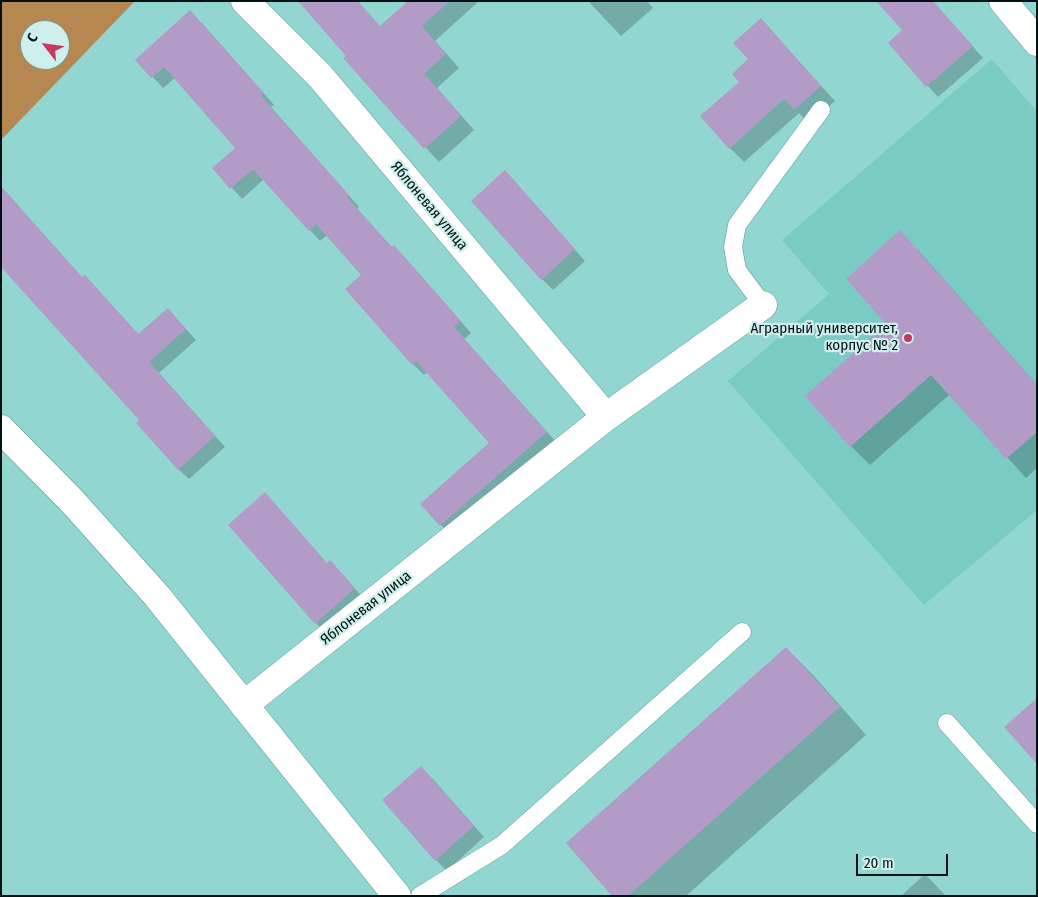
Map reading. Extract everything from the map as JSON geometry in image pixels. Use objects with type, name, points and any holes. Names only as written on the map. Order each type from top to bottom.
[{"type":"street","name":"Яблоневая улица","points":[[245,1],[320,76],[606,417]]},
{"type":"street","points":[[1003,1],[1037,42]]},
{"type":"street","name":"Яблоневая улица","points":[[244,705],[606,417],[762,305]]},
{"type":"street","points":[[1,429],[72,500],[157,596],[397,896]]},
{"type":"lane","points":[[762,305],[737,270],[733,247],[737,225],[821,110]]},
{"type":"lane","points":[[420,896],[502,845],[742,632]]},
{"type":"lane","points":[[947,723],[1037,824]]},
{"type":"shaded area","points":[[1,1],[135,1],[70,68],[70,20],[20,20],[20,70],[68,70],[1,140]]},
{"type":"shaded area","name":"Аграрный университет, корпус № 2","points":[[992,59],[1037,112],[1037,510],[924,605],[728,381],[829,294],[782,240]]},
{"type":"building","points":[[298,1],[358,1],[380,26],[408,1],[450,1],[422,26],[446,54],[424,74],[461,116],[424,149],[343,58],[346,56]]},
{"type":"building","points":[[876,1],[933,1],[973,46],[926,87],[888,43],[902,30]]},
{"type":"building","points":[[190,10],[264,93],[261,96],[349,195],[347,197],[392,247],[394,245],[461,321],[454,327],[547,432],[440,526],[420,504],[489,443],[416,361],[412,365],[345,289],[361,275],[316,224],[309,231],[253,169],[230,189],[212,168],[235,148],[164,67],[151,78],[135,60]]},
{"type":"building","points":[[761,18],[821,86],[794,110],[784,99],[729,149],[700,116],[739,82],[732,74],[748,59],[733,43]]},
{"type":"building","points":[[505,170],[575,249],[541,280],[471,201]]},
{"type":"building","points":[[1,186],[82,277],[85,275],[138,334],[168,308],[186,329],[149,362],[215,436],[178,470],[136,423],[139,420],[1,267]]},
{"type":"building","points":[[900,230],[1037,385],[1037,432],[1006,459],[931,375],[850,447],[805,396],[886,324],[846,279]]},
{"type":"building","points":[[265,492],[327,563],[330,560],[355,588],[315,624],[228,525]]},
{"type":"building","points":[[786,647],[840,707],[628,896],[612,896],[566,843]]},
{"type":"building","points":[[1037,698],[1037,764],[1004,727]]},
{"type":"building","points":[[421,766],[474,826],[435,861],[382,800]]},
{"type":"place","name":"Аграрный университет, корпус № 2","points":[[908,338]]}]
